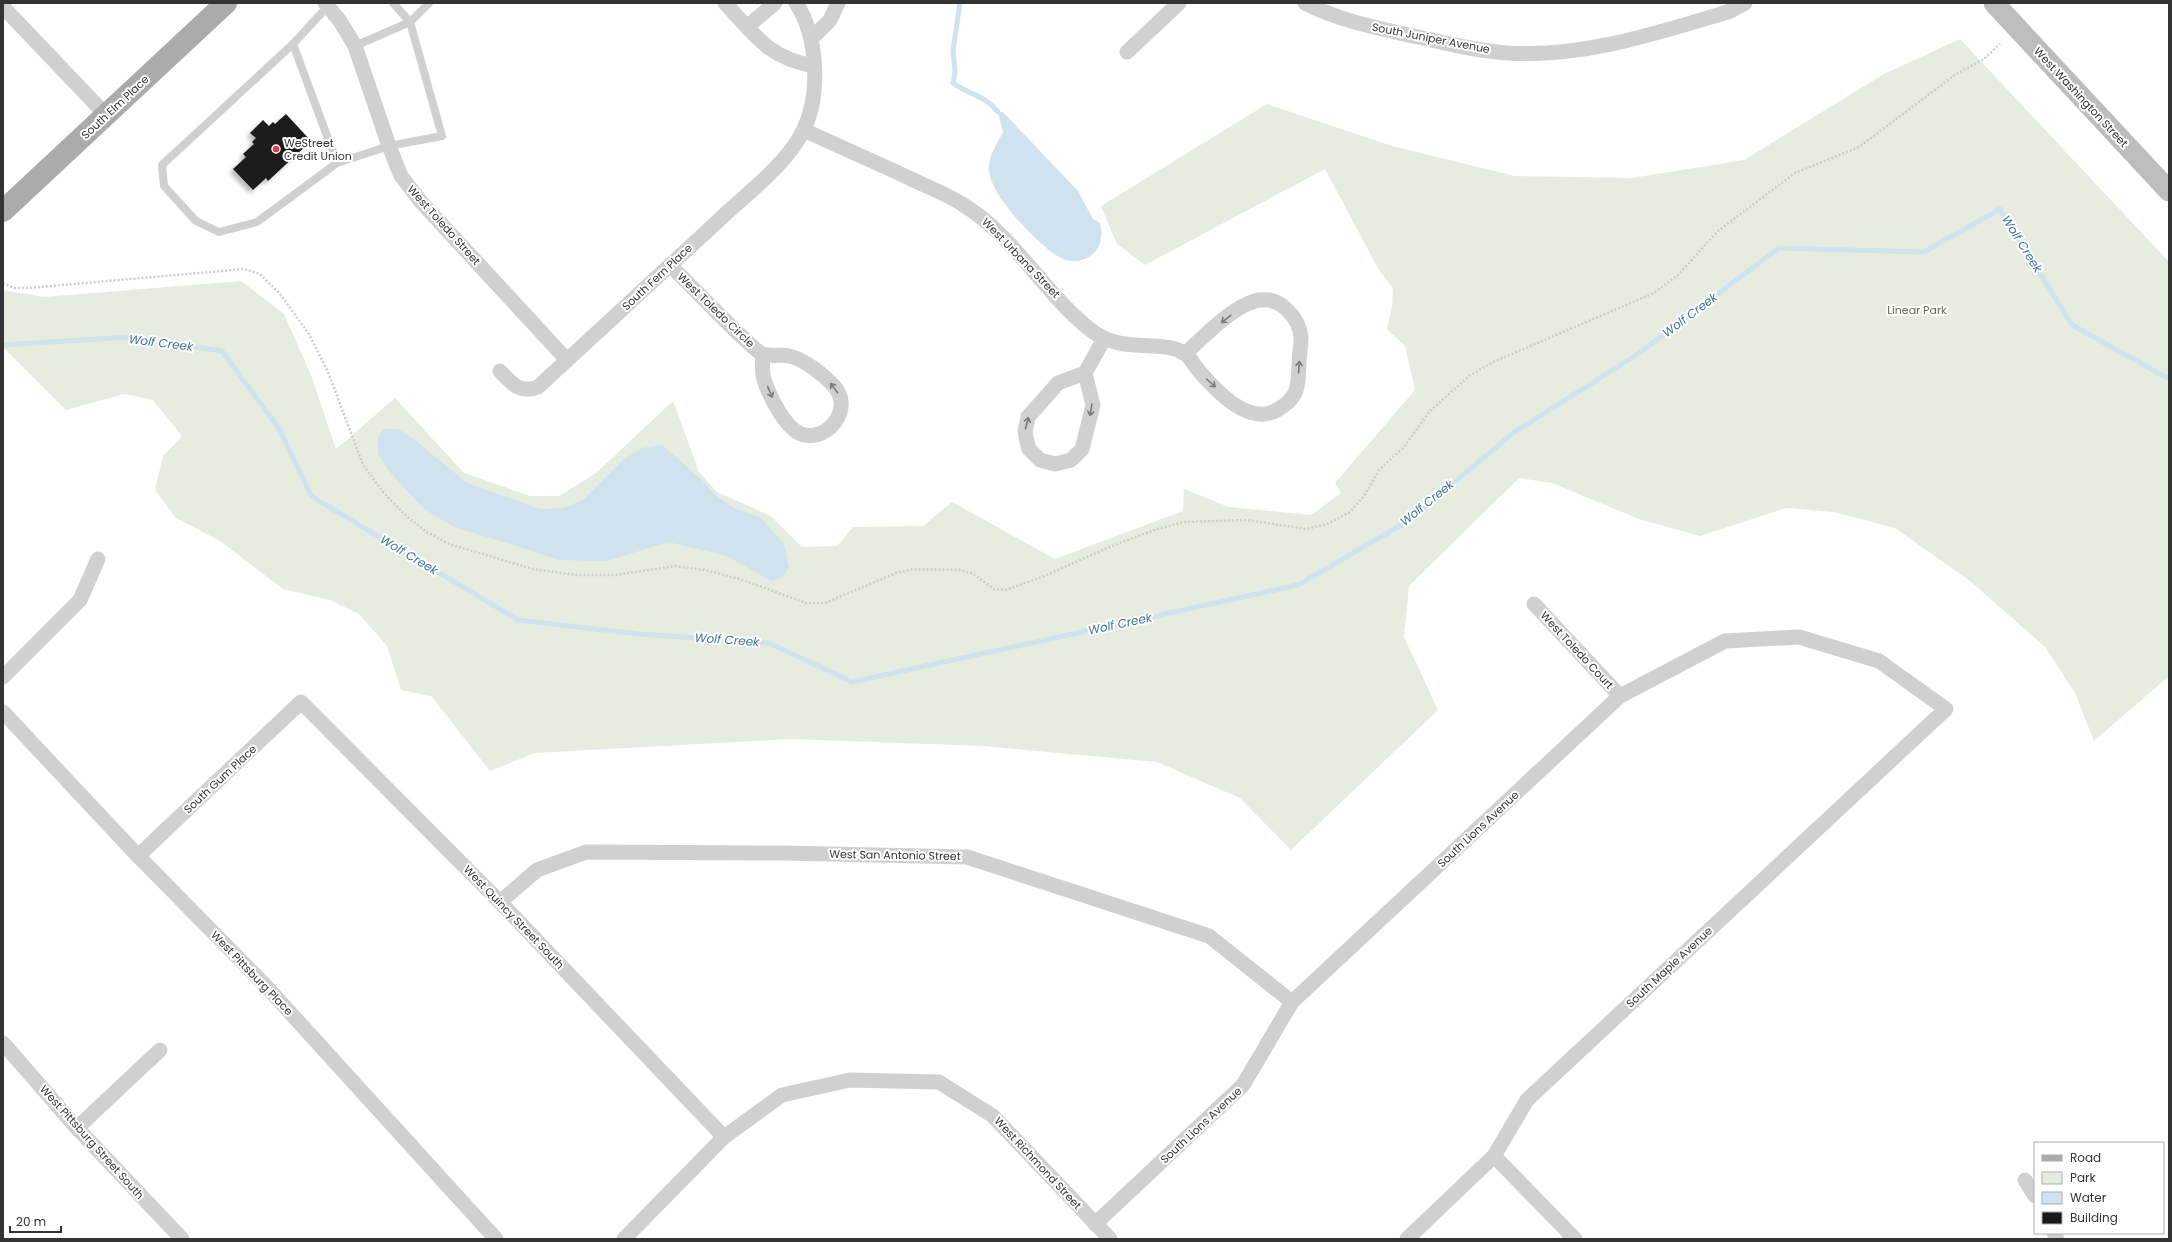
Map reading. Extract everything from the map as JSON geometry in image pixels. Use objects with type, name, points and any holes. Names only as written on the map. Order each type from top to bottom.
[{"type":"main road","name":"South Elm Place","points":[[3,211],[226,3]]},
{"type":"main road","name":"West Washington Street","points":[[1994,3],[2169,191]]},
{"type":"street","points":[[725,3],[747,27],[778,55],[794,62],[814,66]]},
{"type":"street","points":[[747,27],[775,3]]},
{"type":"street","points":[[796,3],[806,20],[812,38],[814,66],[812,100],[804,130]]},
{"type":"street","points":[[812,38],[830,20],[838,3]]},
{"type":"street","points":[[1127,52],[1178,3]]},
{"type":"street","name":"South Juniper Avenue","points":[[1305,3],[1327,14],[1365,25],[1460,46],[1508,53],[1554,52],[1600,46],[1713,16],[1745,3]]},
{"type":"street","name":"West Toledo Street","points":[[326,5],[355,46],[389,146],[401,176],[422,203],[567,360]]},
{"type":"street","points":[[3,7],[106,115]]},
{"type":"street","name":"South Fern Place","points":[[500,371],[514,385],[529,391],[538,387],[779,163],[792,149],[804,130]]},
{"type":"street","name":"West Urbana Street","points":[[804,130],[950,197],[979,215],[1004,238],[1077,318],[1104,339],[1131,346],[1168,348],[1185,354]]},
{"type":"street","name":"West Toledo Circle","points":[[670,265],[717,313],[762,354],[790,356],[807,365],[834,386],[841,400],[840,417],[835,423],[817,434],[801,434],[794,430],[786,422],[776,406],[763,376],[762,354]]},
{"type":"street","points":[[1270,300],[1287,310],[1298,326],[1301,338],[1297,388],[1288,402],[1272,413],[1264,415],[1250,413],[1233,402],[1201,374],[1185,354],[1200,339],[1240,308],[1256,301],[1270,300]]},
{"type":"street","points":[[1085,373],[1093,405],[1082,449],[1071,460],[1064,462],[1055,464],[1040,460],[1029,448],[1027,442],[1025,431],[1028,417],[1058,383],[1085,373],[1104,339]]},
{"type":"street","points":[[3,677],[80,600],[98,559]]},
{"type":"street","name":"West Toledo Court","points":[[1534,604],[1620,696]]},
{"type":"street","name":"South Lions Avenue","points":[[1095,1224],[1243,1085],[1292,1002],[1620,696],[1725,641],[1799,637],[1879,661],[1946,709]]},
{"type":"street","name":"South Gum Place","points":[[138,856],[301,702]]},
{"type":"street","name":"West Quincy Street South","points":[[301,702],[500,902],[724,1137]]},
{"type":"street","name":"South Maple Avenue","points":[[1407,1239],[1494,1156],[1527,1100],[1946,709]]},
{"type":"street","name":"West Pittsburg Place","points":[[3,712],[138,856],[265,985],[496,1239]]},
{"type":"street","name":"West San Antonio Street","points":[[500,902],[537,870],[586,852],[775,853],[967,857],[1209,936],[1292,1002]]},
{"type":"street","name":"West Pittsburg Street South","points":[[3,1043],[78,1128],[182,1239]]},
{"type":"street","points":[[78,1128],[160,1050]]},
{"type":"street","name":"West Richmond Street","points":[[724,1137],[782,1095],[850,1080],[939,1082],[993,1116],[1110,1239]]},
{"type":"street","points":[[624,1239],[724,1137]]},
{"type":"street","points":[[1494,1156],[1575,1239]]},
{"type":"street","points":[[2025,1180],[2034,1194]]},
{"type":"lane","points":[[326,5],[293,44],[162,165],[164,186],[196,221],[219,232],[257,222],[337,162],[389,146],[442,136],[410,22],[393,3]]},
{"type":"lane","points":[[355,46],[410,22],[429,3]]},
{"type":"lane","points":[[293,44],[337,162]]},
{"type":"path","points":[[3,283],[14,288],[28,288],[244,269],[260,274],[280,294],[310,334],[328,372],[363,465],[383,492],[404,514],[424,531],[449,544],[533,569],[577,575],[615,575],[675,566],[705,570],[740,579],[806,603],[825,602],[896,573],[914,569],[959,570],[972,573],[994,589],[1006,590],[1044,576],[1112,546],[1157,529],[1184,522],[1247,520],[1306,529],[1327,524],[1350,512],[1364,496],[1379,470],[1403,448],[1430,411],[1468,376],[1493,362],[1654,293],[1678,275],[1718,230],[1795,173],[1859,147],[1956,74],[1984,59],[2000,44]]},
{"type":"green space","name":"Linear Park","points":[[1960,39],[2169,262],[2169,676],[2094,741],[2075,693],[2045,647],[1970,581],[1895,528],[1834,512],[1786,508],[1700,536],[1639,519],[1552,483],[1519,478],[1409,586],[1404,637],[1438,710],[1291,850],[1240,798],[1157,762],[983,746],[791,739],[535,753],[490,771],[431,696],[401,690],[387,646],[359,614],[330,600],[283,589],[220,541],[176,518],[155,490],[163,456],[182,436],[153,400],[124,394],[66,410],[3,347],[3,290],[44,297],[241,281],[284,314],[311,375],[336,449],[395,398],[464,473],[530,496],[559,496],[596,473],[673,401],[699,472],[717,492],[771,516],[802,547],[837,546],[853,527],[923,526],[952,502],[1055,559],[1183,511],[1184,489],[1229,507],[1311,515],[1341,493],[1335,483],[1415,390],[1405,346],[1387,329],[1392,308],[1393,288],[1379,270],[1325,169],[1145,265],[1117,244],[1101,206],[1267,104],[1392,146],[1515,176],[1632,178],[1744,160],[1884,74]]},
{"type":"water","points":[[998,112],[1003,112],[1078,191],[1093,219],[1100,223],[1101,238],[1099,245],[1096,251],[1085,259],[1079,261],[1065,260],[1050,251],[1017,219],[1006,206],[998,193],[992,181],[989,165],[993,150],[1003,132]]},
{"type":"water","points":[[384,429],[398,429],[411,437],[467,483],[540,509],[564,508],[584,499],[624,459],[642,448],[662,445],[701,479],[715,495],[734,508],[760,517],[784,544],[789,568],[782,578],[771,581],[727,556],[668,542],[607,561],[558,560],[454,527],[424,509],[389,471],[378,454],[378,437]]},
{"type":"building","name":"WeStreet Credit Union","points":[[286,114],[311,141],[268,181],[266,178],[253,190],[233,169],[246,157],[243,154],[254,144],[252,142],[256,138],[250,133],[263,120],[269,126],[273,122],[275,124]]},
{"type":"waterway","points":[[960,3],[953,50],[955,72],[953,83],[988,102],[998,112]]},
{"type":"waterway","name":"Wolf Creek","points":[[3,345],[128,337],[222,351],[280,430],[311,496],[518,620],[638,634],[769,643],[852,682],[1298,585],[1408,521],[1513,433],[1638,354],[1779,248],[1924,252],[2000,209],[2072,325],[2169,379]]},
{"type":"place","name":"WeStreet Credit Union","points":[[276,149]]}]
